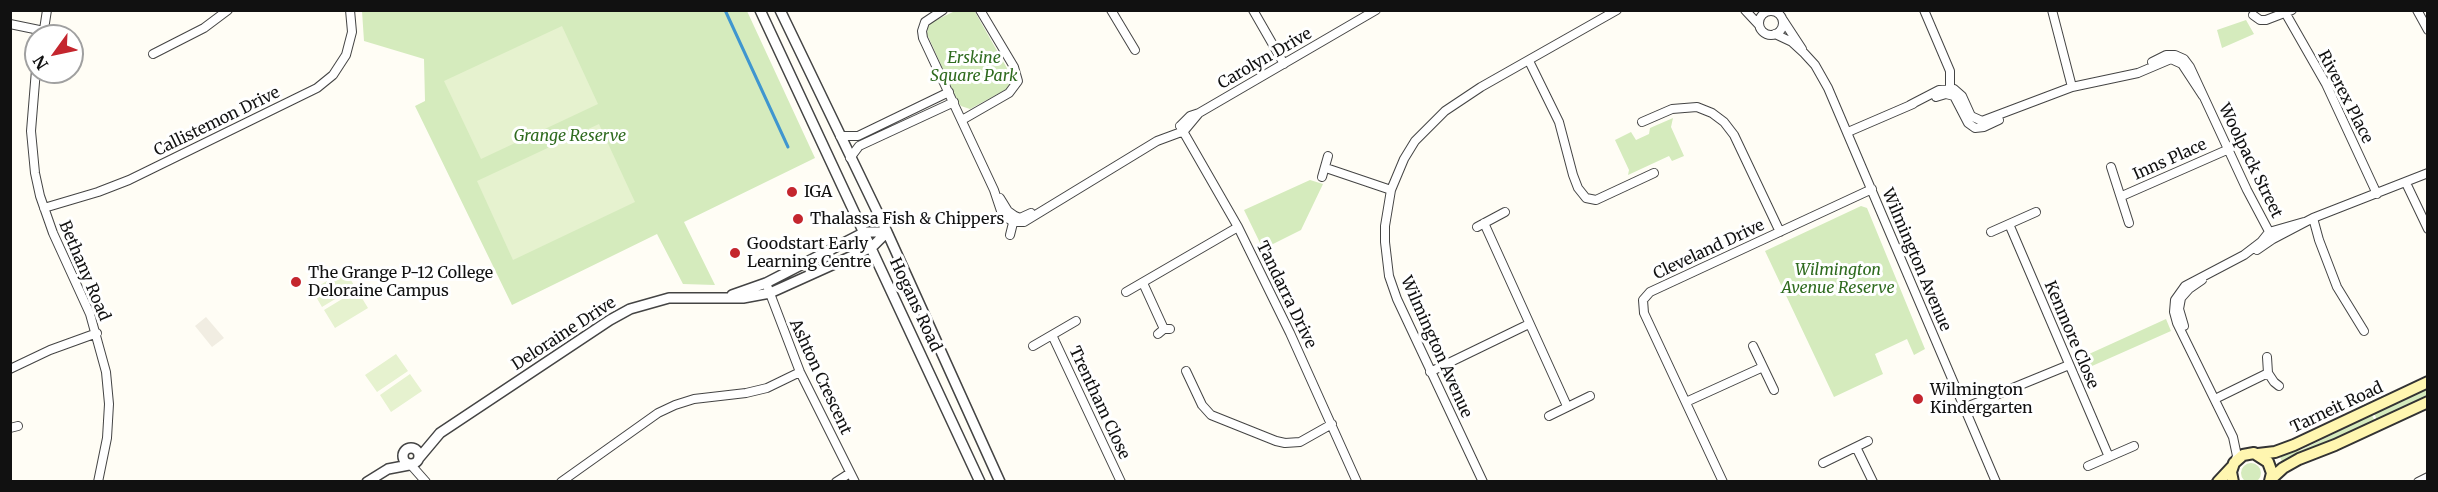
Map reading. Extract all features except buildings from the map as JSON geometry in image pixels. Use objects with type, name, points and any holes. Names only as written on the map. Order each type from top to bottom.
[{"type":"main road","name":"Tarneit Road","points":[[2234,464],[2243,455],[2275,452],[2294,445],[2427,382]]},
{"type":"main road","name":"Tarneit Road","points":[[2270,480],[2283,468],[2299,459],[2351,438],[2427,402]]},
{"type":"main road","points":[[2256,454],[2263,457],[2271,467],[2270,480]]},
{"type":"main road","points":[[2218,482],[2234,464]]},
{"type":"main road","points":[[2233,482],[2231,472],[2234,464]]},
{"type":"street","points":[[153,54],[204,28],[228,10]]},
{"type":"street","name":"Callistemon Drive","points":[[44,208],[129,180],[317,88],[333,75],[346,56],[352,32],[350,10]]},
{"type":"street","name":"Hogans Road","points":[[760,10],[980,482]]},
{"type":"street","name":"Hogans Road","points":[[780,10],[887,232],[1000,482]]},
{"type":"street","points":[[944,10],[927,19],[922,34],[994,190],[1002,214],[1014,219],[1010,235]]},
{"type":"street","points":[[962,120],[1009,93],[1018,81],[1014,67],[980,10]]},
{"type":"street","points":[[1112,10],[1135,50]]},
{"type":"street","points":[[1252,10],[1284,64]]},
{"type":"street","name":"Carolyn Drive","points":[[1014,219],[1024,222],[1157,141],[1169,129],[1182,129],[1190,116],[1199,113],[1376,10]]},
{"type":"street","name":"Wilmington Avenue","points":[[1483,482],[1430,372],[1389,276],[1384,242],[1391,190],[1404,159],[1415,141],[1445,111],[1481,87],[1617,10]]},
{"type":"street","points":[[1745,10],[1765,32],[1774,34],[1783,27],[1787,10]]},
{"type":"street","points":[[1848,132],[1910,105],[1950,91],[1950,70],[1924,10]]},
{"type":"street","points":[[2052,10],[2072,87]]},
{"type":"street","points":[[2417,10],[2427,30]]},
{"type":"street","points":[[1759,25],[1761,16],[1770,11],[1777,12],[1783,20]]},
{"type":"street","name":"Riverex Place","points":[[2253,15],[2260,20],[2266,20],[2289,12],[2326,84],[2377,194]]},
{"type":"street","name":"Wilmington Avenue","points":[[1783,20],[1799,41],[1804,53]]},
{"type":"street","name":"Wilmington Avenue","points":[[1774,34],[1792,42],[1815,65],[1848,132],[1996,482]]},
{"type":"street","name":"Woolpack Street","points":[[1950,91],[1957,99],[1968,123],[1975,128],[1984,127],[2021,108],[2072,87],[2128,75],[2162,57],[2175,55],[2184,59],[2190,67],[2247,190],[2271,235]]},
{"type":"street","points":[[1529,61],[1559,122],[1573,175],[1578,188],[1586,198],[1596,200],[1654,173]]},
{"type":"street","name":"Bethany Road","points":[[35,84],[31,131],[35,173],[44,208],[97,333],[106,372],[109,404],[107,438],[98,482]]},
{"type":"street","points":[[840,136],[858,135],[949,92]]},
{"type":"street","points":[[850,158],[859,146],[954,102]]},
{"type":"street","points":[[1642,122],[1672,109],[1697,107],[1712,113],[1724,122],[1734,135],[1780,232]]},
{"type":"street","name":"Tandarra Drive","points":[[1182,129],[1238,227],[1332,424],[1357,482]]},
{"type":"street","name":"Inns Place","points":[[2122,196],[2229,149]]},
{"type":"street","points":[[1322,177],[1328,156]]},
{"type":"street","name":"Inns Place","points":[[2111,167],[2129,223]]},
{"type":"street","points":[[1326,168],[1391,190]]},
{"type":"street","points":[[2234,464],[2237,456],[2233,437],[2199,364],[2180,315],[2180,303],[2184,293],[2209,274],[2260,249],[2271,235],[2288,233],[2313,218],[2406,183],[2427,172]]},
{"type":"street","points":[[2406,183],[2427,229]]},
{"type":"street","name":"Cleveland Drive","points":[[1723,482],[1644,313],[1642,304],[1644,299],[1650,292],[1872,189]]},
{"type":"street","points":[[1505,212],[1480,225],[1567,406]]},
{"type":"street","points":[[1991,232],[2036,212]]},
{"type":"street","points":[[2313,218],[2337,287],[2364,331]]},
{"type":"street","name":"Kenmore Close","points":[[2009,224],[2109,457]]},
{"type":"street","points":[[1126,292],[1238,227]]},
{"type":"street","points":[[865,232],[887,232]]},
{"type":"street","name":"Deloraine Drive","points":[[727,297],[766,283],[865,232]]},
{"type":"street","name":"Deloraine Drive","points":[[412,448],[433,440],[596,329],[630,309],[669,298],[743,298],[770,293],[872,247],[887,232]]},
{"type":"street","points":[[803,264],[810,276]]},
{"type":"street","name":"Ashton Crescent","points":[[766,283],[783,333],[800,372],[855,482]]},
{"type":"street","points":[[1143,283],[1164,330]]},
{"type":"street","name":"Trentham Close","points":[[1033,346],[1076,321]]},
{"type":"street","points":[[1430,372],[1529,324]]},
{"type":"street","points":[[10,369],[50,350],[97,333]]},
{"type":"street","name":"Trentham Close","points":[[1052,335],[1120,482]]},
{"type":"street","points":[[1753,346],[1774,390]]},
{"type":"street","points":[[2268,357],[2268,373],[2279,386]]},
{"type":"street","points":[[1964,408],[2069,365]]},
{"type":"street","points":[[1686,402],[1763,367]]},
{"type":"street","points":[[1186,371],[1203,405],[1211,415],[1276,441],[1300,442],[1332,424]]},
{"type":"street","points":[[561,482],[658,413],[675,405],[694,399],[746,393],[767,388],[800,372]]},
{"type":"street","points":[[2215,399],[2268,373]]},
{"type":"street","points":[[1549,416],[1590,396]]},
{"type":"street","points":[[2233,437],[2243,447],[2256,454]]},
{"type":"street","name":"Deloraine Drive","points":[[414,462],[433,440]]},
{"type":"street","points":[[1823,463],[1868,441]]},
{"type":"street","points":[[2088,466],[2134,446]]},
{"type":"street","points":[[1856,447],[1873,482]]},
{"type":"street","points":[[368,482],[388,469],[402,456],[404,451],[412,448],[418,451],[414,462]]},
{"type":"street","points":[[402,456],[404,461],[414,462]]},
{"type":"street","points":[[388,469],[414,462]]},
{"type":"street","points":[[414,462],[425,480]]},
{"type":"street","points":[[836,482],[850,473]]},
{"type":"street","points":[[2418,482],[2427,477]]},
{"type":"green space","name":"Grange Reserve","points":[[362,11],[747,11],[815,158],[684,222],[715,285],[683,284],[657,234],[512,305],[415,106],[425,101],[424,59],[364,41]]},
{"type":"green space","name":"Erskine Square Park","points":[[955,11],[975,12],[1012,77],[1007,89],[970,109],[961,106],[958,102],[927,34],[932,22]]},
{"type":"green space","points":[[2246,20],[2254,34],[2222,48],[2217,30]]},
{"type":"green space","points":[[562,26],[598,104],[481,159],[444,81]]},
{"type":"green space","points":[[1673,118],[1671,127],[1684,156],[1672,161],[1669,156],[1628,175],[1629,170],[1615,140],[1631,132],[1636,140],[1649,134],[1650,128]]},
{"type":"green space","points":[[599,124],[635,202],[513,260],[477,181]]},
{"type":"green space","points":[[1310,180],[1323,184],[1301,230],[1263,249],[1244,210]]},
{"type":"green space","name":"Wilmington Avenue Reserve","points":[[1861,206],[1867,208],[1925,349],[1914,355],[1907,339],[1875,354],[1883,374],[1834,397],[1765,251]]},
{"type":"green space","points":[[345,270],[355,287],[322,307],[312,290]]},
{"type":"green space","points":[[357,290],[368,308],[335,328],[324,310]]},
{"type":"green space","points":[[2166,319],[2171,331],[2083,370],[2078,359]]},
{"type":"green space","points":[[396,354],[408,371],[377,392],[365,375]]},
{"type":"green space","points":[[410,374],[422,391],[391,412],[380,395]]},
{"type":"green space","points":[[2427,388],[2427,397],[2377,420],[2374,413]]},
{"type":"green space","points":[[2372,415],[2375,422],[2282,462],[2280,456],[2301,450]]},
{"type":"green space","points":[[2251,463],[2258,466],[2261,473],[2258,480],[2251,483],[2244,480],[2241,473],[2244,466]]},
{"type":"shaded area","points":[[206,317],[224,338],[212,347],[195,326]]},
{"type":"waterway","points":[[725,10],[788,147]]},
{"type":"place","name":"IGA","points":[[792,192]]},
{"type":"place","name":"Thalassa Fish & Chippers","points":[[798,219]]},
{"type":"place","name":"Goodstart Early Learning Centre","points":[[735,253]]},
{"type":"place","name":"The Grange P-12 College Deloraine Campus","points":[[296,282]]},
{"type":"place","name":"Wilmington Kindergarten","points":[[1918,399]]}]
